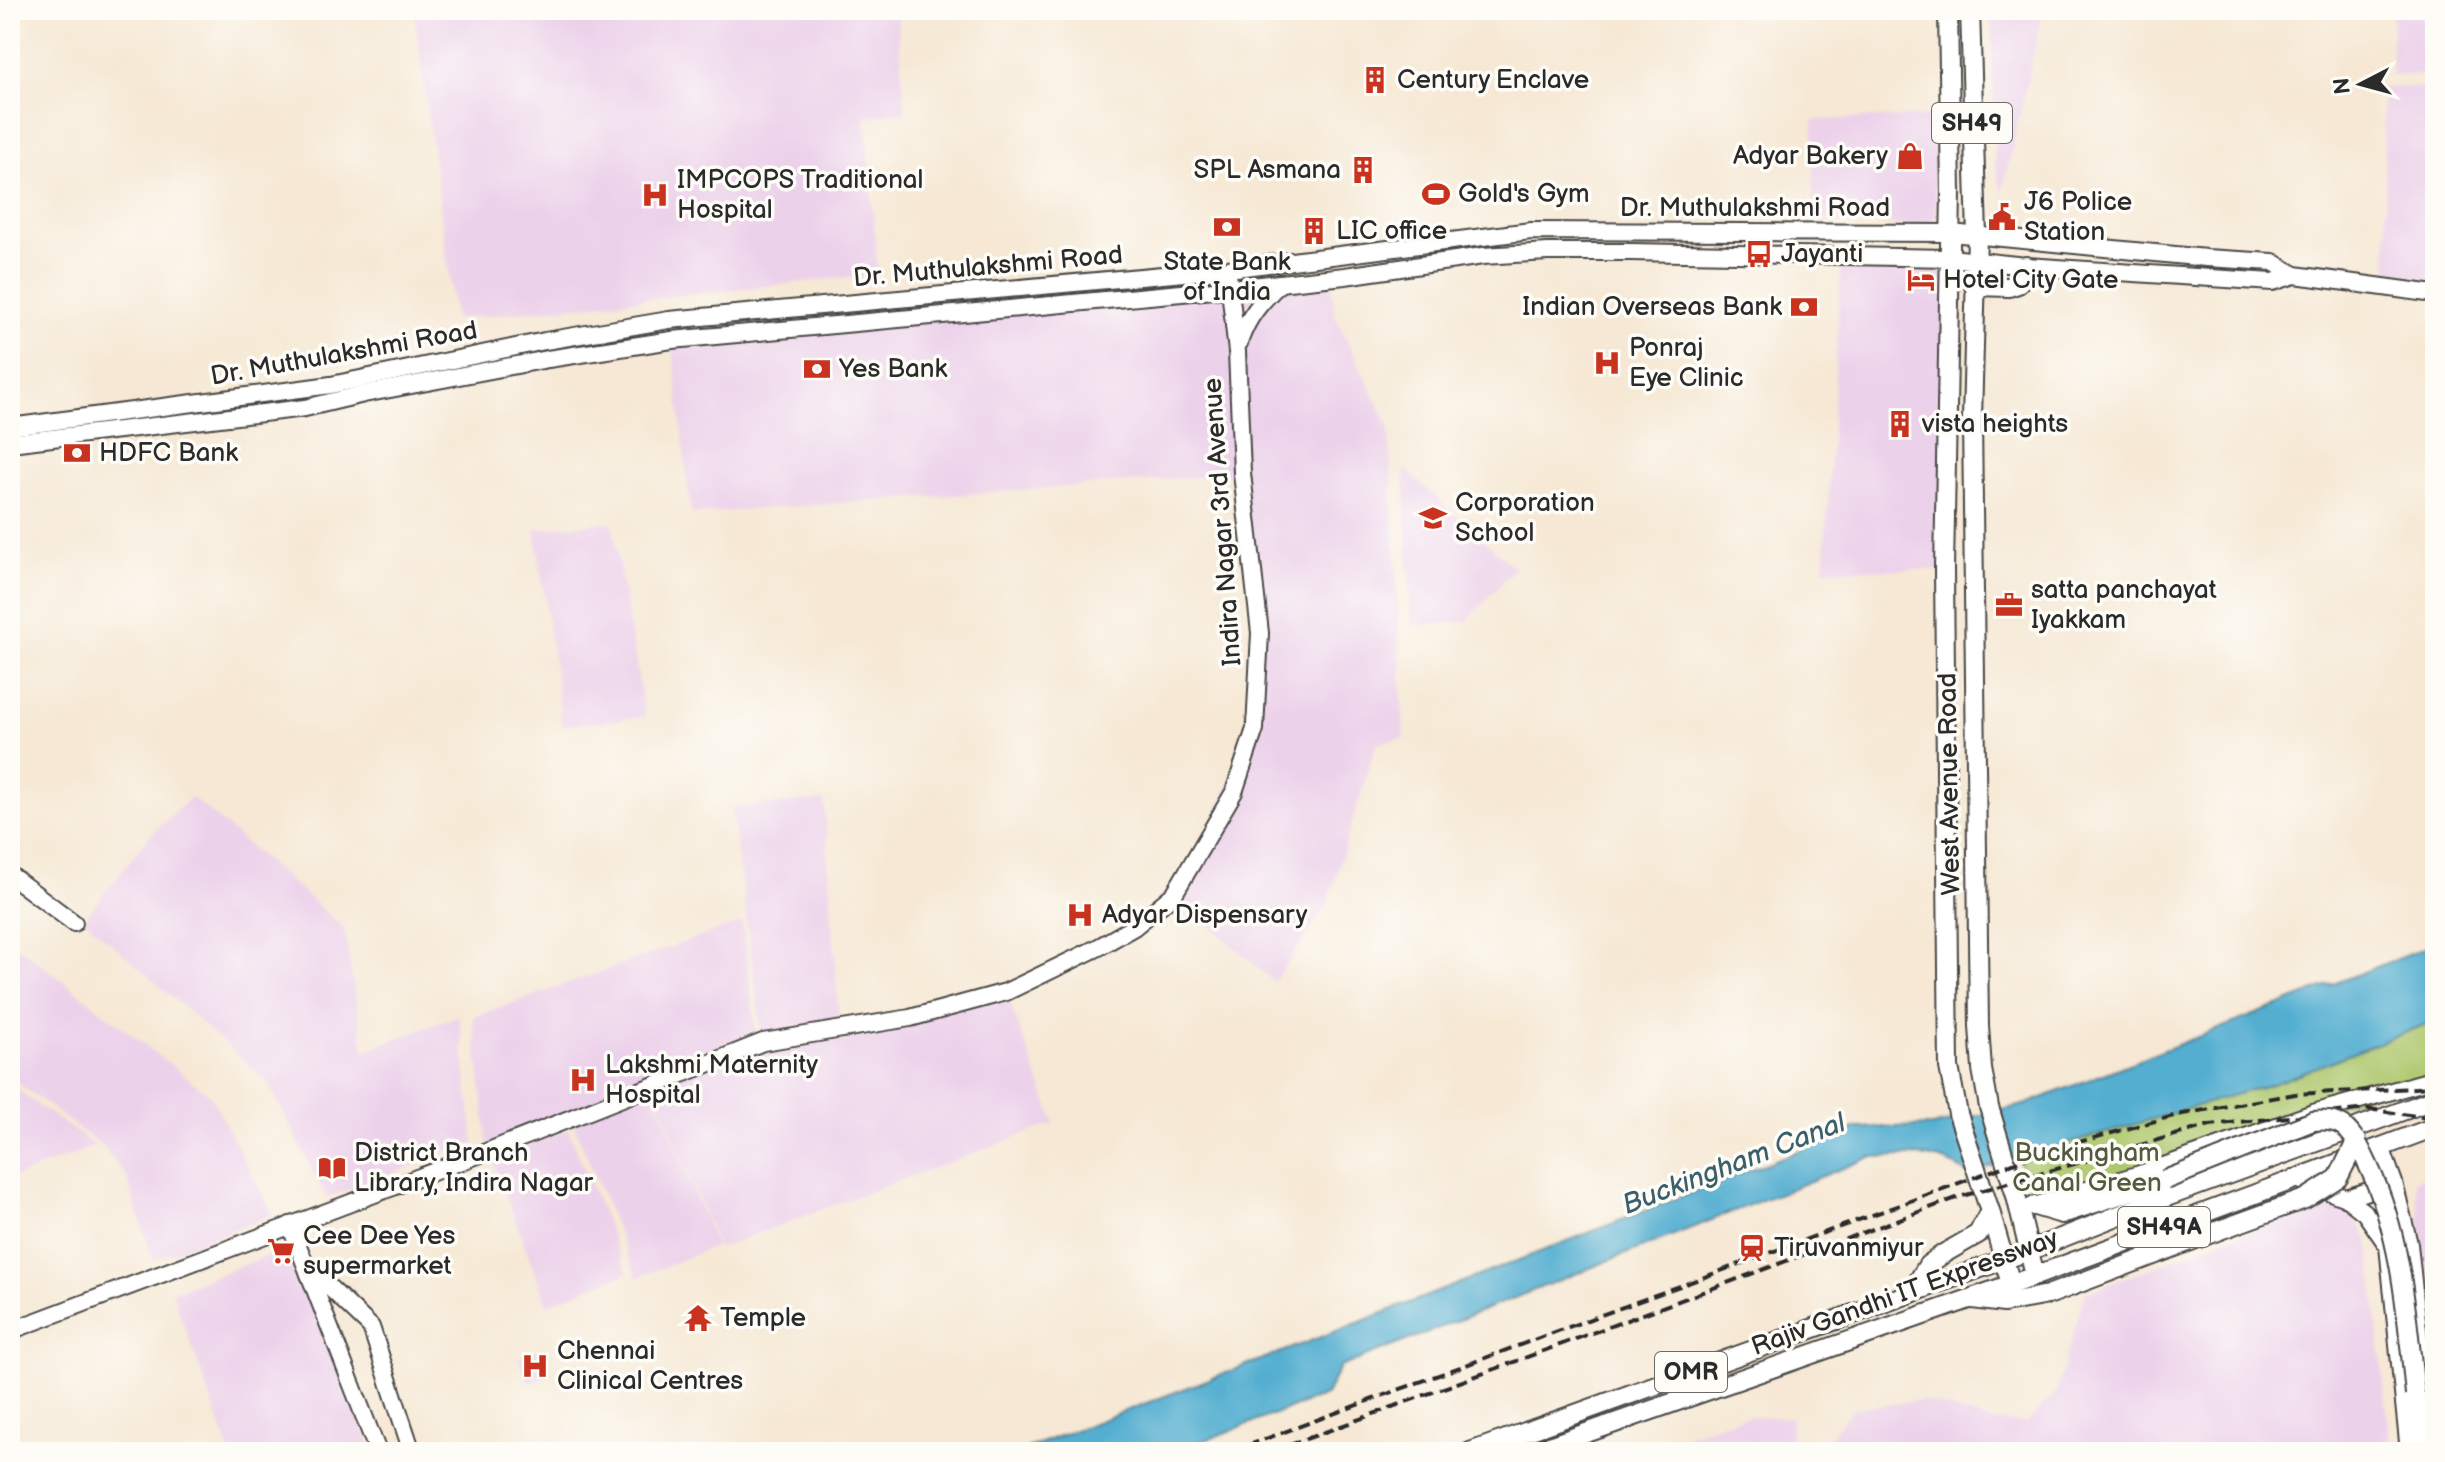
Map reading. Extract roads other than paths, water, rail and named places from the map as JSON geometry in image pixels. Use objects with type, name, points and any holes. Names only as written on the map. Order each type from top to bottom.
[{"type":"main road","name":"SH49","points":[[1948,10],[1950,258]]},
{"type":"main road","name":"SH49","points":[[1970,10],[1977,236],[1974,286]]},
{"type":"main road","name":"Dr. Muthulakshmi Road","points":[[10,443],[305,408],[348,390],[545,341],[669,320],[1228,269],[1531,231],[1951,233],[2273,262],[2295,275]]},
{"type":"main road","name":"Dr. Muthulakshmi Road","points":[[10,427],[348,390],[672,340],[1280,283],[1483,256],[1548,252],[1950,258],[2273,282],[2295,275]]},
{"type":"main road","name":"West Avenue Road","points":[[1950,258],[1944,570],[1949,1067],[1958,1114],[2011,1284]]},
{"type":"main road","points":[[1974,286],[2009,287],[2018,284],[2026,266]]},
{"type":"main road","name":"Indira Nagar 3rd Avenue","points":[[10,1331],[486,1152],[763,1042],[910,1018],[1006,992],[1134,927],[1174,894],[1234,792],[1255,729],[1260,633],[1242,473],[1237,352],[1228,269]]},
{"type":"main road","points":[[2295,275],[2435,294]]},
{"type":"main road","points":[[1237,352],[1245,323],[1280,283]]},
{"type":"main road","name":"West Avenue Road","points":[[1974,286],[1972,419],[1979,1026],[1989,1107],[2004,1159],[2026,1208],[2028,1251],[2035,1276]]},
{"type":"main road","points":[[10,875],[74,923]]},
{"type":"main road","points":[[2026,1208],[2150,1171],[2313,1113],[2435,1079]]},
{"type":"main road","name":"SH49A","points":[[2004,1260],[2435,1099]]},
{"type":"main road","points":[[2026,1208],[2062,1214],[2165,1180],[2313,1121],[2340,1124],[2357,1140],[2380,1190],[2397,1246],[2420,1452]]},
{"type":"main road","points":[[2431,1452],[2409,1244],[2394,1183],[2381,1147],[2435,1127]]},
{"type":"main road","points":[[1970,1298],[1997,1302],[2048,1295],[2305,1199],[2338,1178],[2357,1140]]},
{"type":"main road","name":"Rajiv Gandhi IT Expressway","points":[[1532,1452],[2035,1276],[2381,1147]]},
{"type":"main road","points":[[2294,1178],[2346,1198],[2365,1213],[2388,1246],[2409,1452]]},
{"type":"main road","points":[[2346,1198],[2394,1183]]},
{"type":"main road","points":[[1911,1293],[1928,1265],[1978,1234],[1990,1211]]},
{"type":"main road","points":[[2049,1243],[2054,1225],[2062,1214]]},
{"type":"main road","points":[[290,1225],[378,1452]]},
{"type":"main road","name":"Rajiv Gandhi IT Expressway","points":[[1470,1452],[2004,1260]]},
{"type":"main road","points":[[309,1274],[330,1288],[371,1327],[412,1452]]},
{"type":"water","points":[[2435,944],[2435,1021],[2278,1082],[1967,1174],[1934,1158],[1871,1157],[1340,1367],[1326,1395],[1174,1452],[1017,1452],[1857,1128],[1932,1126],[2024,1105]]},
{"type":"railway","points":[[1230,1452],[2043,1152],[2177,1115],[2295,1094],[2435,1087]]},
{"type":"railway","points":[[1271,1452],[1959,1197],[2210,1125],[2368,1109],[2435,1119]]},
{"type":"place","name":"Century Enclave","points":[[1375,80]]},
{"type":"place","name":"Adyar Bakery","points":[[1910,156]]},
{"type":"place","name":"SPL Asmana","points":[[1363,170]]},
{"type":"place","name":"Gold's Gym","points":[[1436,194]]},
{"type":"place","name":"IMPCOPS Traditional Hospital","points":[[655,195]]},
{"type":"place","name":"J6 Police Station","points":[[2002,217]]},
{"type":"place","name":"State Bank of India","points":[[1227,227]]},
{"type":"place","name":"LIC office","points":[[1314,231]]},
{"type":"place","name":"Jayanti","points":[[1759,254]]},
{"type":"place","name":"Hotel City Gate","points":[[1921,280]]},
{"type":"place","name":"Indian Overseas Bank","points":[[1804,307]]},
{"type":"place","name":"Ponraj Eye Clinic","points":[[1607,363]]},
{"type":"place","name":"Yes Bank","points":[[817,369]]},
{"type":"place","name":"vista heights","points":[[1900,424]]},
{"type":"place","name":"HDFC Bank","points":[[77,453]]},
{"type":"place","name":"Corporation School","points":[[1433,518]]},
{"type":"place","name":"satta panchayat Iyakkam","points":[[2009,605]]},
{"type":"place","name":"Adyar Dispensary","points":[[1080,915]]},
{"type":"place","name":"Lakshmi Maternity Hospital","points":[[583,1080]]},
{"type":"place","name":"District Branch Library, Indira Nagar","points":[[332,1168]]},
{"type":"place","name":"Tiruvanmiyur","points":[[1752,1248]]},
{"type":"place","name":"Cee Dee Yes supermarket","points":[[281,1251]]},
{"type":"place","name":"Temple","points":[[698,1318]]},
{"type":"place","name":"Chennai Clinical Centres","points":[[535,1366]]},
{"type":"park label","name":"Buckingham Canal Green","points":[[2087,1168]]},
{"type":"water label","name":"Buckingham Canal","points":[[1734,1164]]}]
